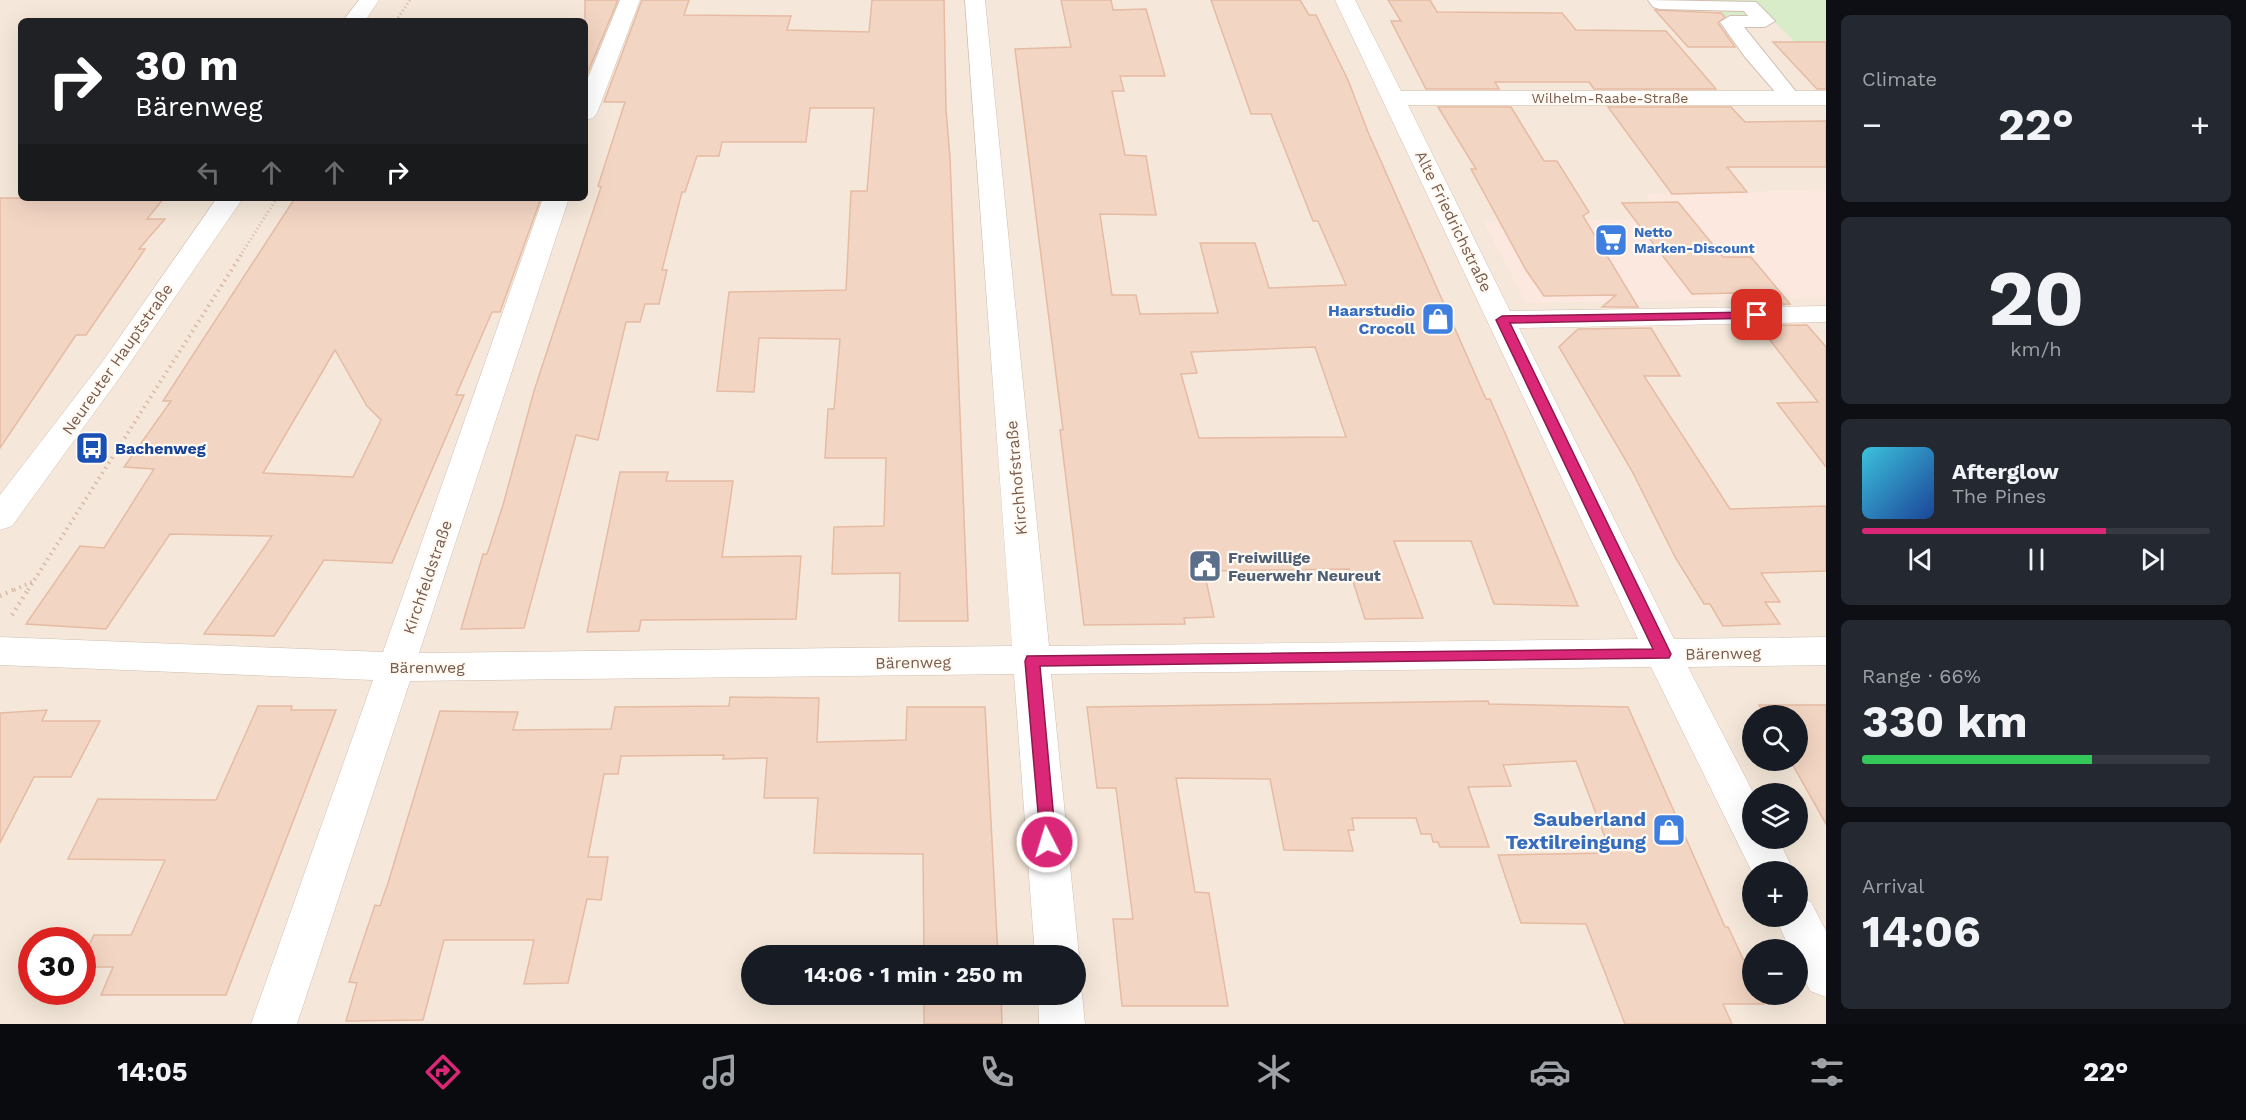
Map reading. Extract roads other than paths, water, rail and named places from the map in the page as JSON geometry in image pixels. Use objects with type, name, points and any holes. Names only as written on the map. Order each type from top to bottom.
[{"type":"street","points":[[356,18],[369,0]]},
{"type":"street","points":[[588,105],[630,0]]},
{"type":"street","name":"Kirchhofstraße","points":[[975,0],[1055,945]]},
{"type":"street","name":"Alte Friedrichstraße","points":[[1345,0],[1742,810]]},
{"type":"street","points":[[1657,0],[1660,3],[1749,6],[1765,21],[1730,22],[1752,53],[1791,98]]},
{"type":"street","name":"Wilhelm-Raabe-Straße","points":[[1394,98],[1826,98]]},
{"type":"street","name":"Neureuter Hauptstraße","points":[[0,518],[106,376],[228,201]]},
{"type":"street","name":"Kirchfeldstraße","points":[[274,1024],[555,201]]},
{"type":"street","points":[[1502,320],[1826,314]]},
{"type":"street","name":"Bärenweg","points":[[3,638],[396,667],[1826,651]]},
{"type":"street","points":[[1802,927],[1826,976]]},
{"type":"street","points":[[1061,1005],[1062,1024]]},
{"type":"place","name":"Netto Marken-Discount","points":[[1611,240]]},
{"type":"place","name":"Haarstudio Crocoll","points":[[1438,319]]},
{"type":"place","name":"Bachenweg","points":[[92,448]]},
{"type":"place","name":"Freiwillige Feuerwehr Neureut","points":[[1205,566]]},
{"type":"place","name":"Sauberland Textilreingung","points":[[1669,830]]}]
